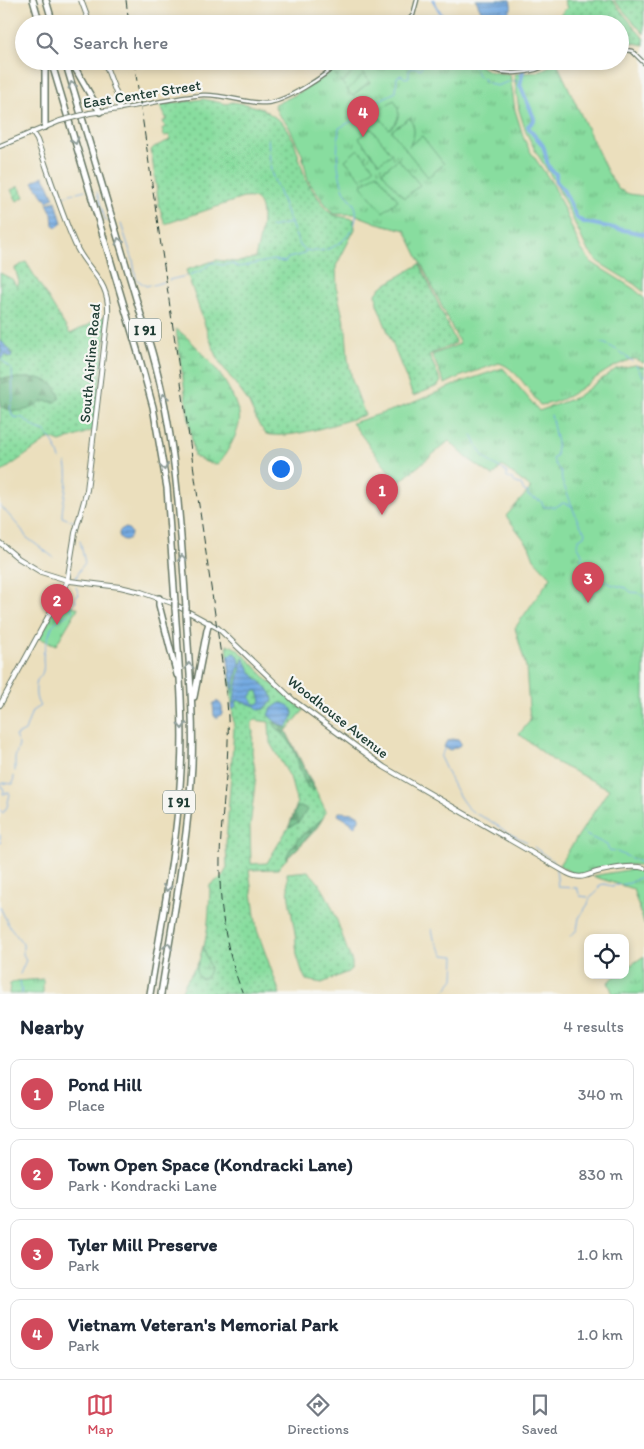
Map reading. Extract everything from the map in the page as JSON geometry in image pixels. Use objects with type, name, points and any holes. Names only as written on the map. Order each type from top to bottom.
[{"type":"highway","points":[[33,0],[37,15]]},
{"type":"highway","points":[[47,2],[53,15]]},
{"type":"highway","points":[[45,70],[45,127]]},
{"type":"highway","name":"I 91","points":[[54,70],[152,400],[167,488],[181,696],[182,755],[178,808],[150,994]]},
{"type":"highway","name":"I 91","points":[[68,70],[165,401],[177,478],[192,715],[192,763],[188,812],[161,994]]},
{"type":"highway","points":[[76,70],[100,112]]},
{"type":"highway","points":[[159,598],[159,605],[181,696]]},
{"type":"highway","points":[[192,715],[206,630],[210,623]]},
{"type":"main road","points":[[81,0],[87,15]]},
{"type":"main road","points":[[107,70],[119,101],[119,109]]},
{"type":"main road","name":"East Center Street","points":[[0,146],[60,121],[90,113],[119,109]]},
{"type":"main road","name":"South Airline Road","points":[[32,132],[75,245],[101,282],[107,296],[108,308],[87,490],[75,533],[68,580]]},
{"type":"main road","name":"Woodhouse Avenue","points":[[0,543],[34,568],[68,580],[126,588],[159,598],[210,623],[224,632],[293,700],[384,767],[567,873],[580,878],[599,871],[634,866],[644,868]]},
{"type":"main road","points":[[0,705],[68,580]]},
{"type":"street","points":[[413,15],[417,0]]},
{"type":"street","points":[[629,50],[632,51],[644,63]]},
{"type":"street","name":"East Center Street","points":[[119,109],[202,95],[263,104],[277,102],[331,70]]},
{"type":"street","points":[[490,70],[522,72],[537,70]]},
{"type":"green space","points":[[564,0],[612,0],[624,15],[561,15],[567,8]]},
{"type":"green space","points":[[614,0],[644,0],[644,34],[629,15]]},
{"type":"green space","points":[[629,21],[644,39],[644,45],[629,42]]},
{"type":"green space","points":[[332,70],[487,70],[510,74],[515,110],[524,139],[554,186],[581,249],[591,262],[634,289],[644,298],[644,363],[634,359],[629,360],[612,368],[572,394],[551,403],[540,405],[511,369],[499,363],[445,384],[432,355],[460,344],[405,230],[377,223],[354,214],[333,214],[308,181],[302,154],[288,125],[278,114],[274,104],[291,97]]},
{"type":"green space","points":[[361,70],[370,82],[352,96],[333,71]]},
{"type":"green space","points":[[541,70],[560,70],[607,171],[618,189],[629,194],[644,196],[644,292],[598,262],[587,249],[556,184],[526,132],[519,110],[514,74]]},
{"type":"green space","points":[[203,99],[227,104],[232,102],[246,104],[263,109],[283,123],[294,141],[306,181],[328,211],[333,215],[354,219],[355,229],[336,266],[337,291],[346,331],[352,380],[365,415],[302,433],[289,435],[266,434],[259,425],[248,401],[220,363],[186,270],[216,260],[238,262],[255,258],[262,218],[259,203],[255,199],[243,198],[165,224],[159,206],[151,150],[170,140],[169,135],[164,136],[162,129],[165,127],[163,121],[167,120],[160,105]]},
{"type":"green space","points":[[394,100],[398,108],[398,116],[393,126],[389,129],[376,113]]},
{"type":"green space","points":[[410,118],[414,132],[409,146],[422,136],[444,164],[428,177],[392,132],[392,130]]},
{"type":"green space","points":[[371,128],[392,154],[379,163],[359,138]]},
{"type":"green space","points":[[358,149],[374,168],[361,179],[345,160]]},
{"type":"green space","points":[[398,159],[420,185],[404,198],[382,172]]},
{"type":"green space","points":[[377,173],[398,200],[383,212],[361,186]]},
{"type":"green space","points":[[19,186],[24,197],[17,201],[11,190]]},
{"type":"green space","points":[[26,262],[70,334],[108,315],[94,430],[60,442],[50,438],[0,473],[0,273],[12,279],[17,287],[19,282],[15,268]]},
{"type":"green space","points":[[420,264],[456,343],[429,355],[441,381],[438,386],[413,396],[377,304],[376,294],[381,287]]},
{"type":"green space","points":[[176,329],[198,348],[226,383],[239,413],[239,426],[218,465],[194,456]]},
{"type":"green space","points":[[635,365],[644,367],[644,866],[606,867],[577,875],[559,865],[609,789],[555,762],[519,734],[530,721],[526,667],[515,628],[551,577],[534,559],[529,546],[506,516],[531,488],[502,466],[493,476],[467,458],[449,441],[398,483],[352,423],[405,406],[459,383],[503,368],[539,411],[577,397],[616,369]]},
{"type":"green space","points":[[0,378],[32,378],[47,381],[53,385],[60,397],[56,402],[41,401],[27,410],[5,409],[0,406]]},
{"type":"green space","points":[[60,601],[78,608],[56,645],[39,638]]},
{"type":"green space","points":[[227,645],[232,646],[244,655],[271,683],[304,710],[286,731],[326,811],[317,828],[278,869],[249,870],[257,930],[280,994],[181,994],[204,948],[210,885],[222,877],[227,868],[226,844],[234,729]],"holes":[[[255,720],[269,722],[270,743],[290,777],[297,804],[289,826],[267,863],[251,864],[250,827],[256,776],[252,752],[252,723]]]},
{"type":"green space","points":[[274,722],[287,729],[286,731],[314,790],[312,792],[303,777],[291,745],[275,726]]},
{"type":"green space","points":[[297,807],[304,807],[307,810],[299,822],[290,827],[289,826]]},
{"type":"green space","points":[[323,818],[302,844],[286,859],[296,841]]},
{"type":"green space","points":[[633,869],[644,872],[644,924],[633,889],[592,876]]},
{"type":"green space","points":[[308,871],[324,891],[352,962],[352,968],[348,972],[322,983],[306,980],[303,974],[297,955],[289,899],[287,873]]},
{"type":"green space","points":[[203,946],[210,968],[208,975],[203,979],[196,972]]},
{"type":"green space","points":[[644,956],[644,994],[613,994],[608,982],[612,979],[629,979],[629,966]]},
{"type":"green space","points":[[43,979],[43,994],[9,994],[10,984],[17,981]]},
{"type":"water","points":[[476,0],[510,0],[511,8],[505,15],[482,15]]},
{"type":"water","points":[[43,176],[54,198],[47,201],[33,182]]},
{"type":"water","points":[[56,201],[62,223],[57,227],[53,225],[52,214],[47,203]]},
{"type":"water","points":[[0,340],[10,350],[11,358],[6,355],[0,359],[2,351]]},
{"type":"water","points":[[125,528],[131,534],[125,540],[119,534]]},
{"type":"water","points":[[233,652],[239,657],[240,664],[243,658],[254,676],[271,692],[273,701],[264,709],[259,710],[255,706],[237,700],[236,706],[232,708],[241,667],[238,669],[233,692],[229,656]],"holes":[[[254,691],[258,691],[261,701],[255,704],[250,698]]]},
{"type":"water","points":[[216,701],[221,704],[222,710],[222,714],[217,718],[214,716],[213,704]]},
{"type":"water","points":[[280,703],[289,706],[293,712],[292,719],[286,727],[277,723],[268,715],[271,709]]},
{"type":"water","points":[[452,739],[458,740],[461,745],[450,750],[444,747],[446,742]]},
{"type":"water","points":[[339,812],[354,813],[359,816],[359,820],[354,827],[350,822],[338,815]]},
{"type":"waterway","points":[[433,0],[442,15]]},
{"type":"waterway","points":[[505,10],[508,15]]},
{"type":"waterway","points":[[364,110],[373,103],[396,92],[397,77],[401,75],[405,78],[409,77],[409,70]]},
{"type":"waterway","points":[[476,70],[479,77],[483,78],[484,81],[496,86],[511,81]]},
{"type":"waterway","points":[[523,70],[520,85],[534,118],[534,121],[528,126],[543,146],[548,165],[556,174],[556,181],[564,191],[577,218],[583,222],[644,234]]},
{"type":"waterway","points":[[514,81],[520,81]]},
{"type":"waterway","points":[[189,275],[201,271],[212,262],[221,265],[232,264],[239,267],[273,260],[285,262],[288,258],[304,254],[306,250],[315,251],[333,247],[348,236],[356,219],[356,210],[353,202],[344,190],[340,176],[337,155],[339,128],[352,121],[361,113]]},
{"type":"waterway","points":[[268,138],[271,172],[297,239],[301,247],[305,249]]},
{"type":"waterway","points":[[77,192],[85,190]]},
{"type":"waterway","points":[[97,192],[105,220],[108,220]]},
{"type":"waterway","points":[[61,197],[74,193]]},
{"type":"waterway","points":[[270,227],[291,223]]},
{"type":"waterway","points":[[121,224],[133,260],[136,279],[146,286],[150,285]]},
{"type":"waterway","points":[[169,280],[186,276]]},
{"type":"waterway","points":[[153,285],[163,282]]},
{"type":"waterway","points":[[599,342],[613,347],[632,361]]},
{"type":"waterway","points":[[1,359],[12,370],[13,399],[10,408],[13,417],[23,418],[39,430],[46,432],[56,448],[60,459]]},
{"type":"waterway","points":[[636,365],[644,376]]},
{"type":"waterway","points":[[551,415],[557,443],[556,457],[553,458],[561,472],[562,482],[576,516],[585,532],[577,544],[583,556],[580,558],[587,562],[587,566],[595,572],[594,575],[610,584],[626,588],[644,597]]},
{"type":"waterway","points":[[472,435],[484,457],[507,473],[507,478],[513,479],[514,482],[521,485],[524,491],[528,492],[528,496],[541,501],[544,507],[555,507],[563,503],[572,506]]},
{"type":"waterway","points":[[66,463],[67,483],[62,517],[75,522]]},
{"type":"waterway","points":[[0,505],[26,537],[53,557]]},
{"type":"waterway","points":[[76,578],[85,563],[80,541]]},
{"type":"waterway","points":[[15,771],[15,758],[19,745],[15,736],[25,731],[32,711],[40,706],[36,697],[36,687],[37,680],[43,669],[45,648],[53,626],[72,611],[71,606],[76,602],[75,597],[79,595],[76,587]]},
{"type":"waterway","points":[[445,748],[440,757],[463,802],[473,812]]},
{"type":"waterway","points":[[0,810],[3,813],[7,807],[10,794],[3,794],[4,790],[1,784],[13,784],[14,776]]},
{"type":"waterway","points":[[476,814],[527,842]]},
{"type":"waterway","points":[[583,832],[607,845],[609,850],[615,851]]},
{"type":"waterway","points":[[534,847],[558,865]]},
{"type":"waterway","points":[[617,852],[644,864]]},
{"type":"waterway","points":[[556,869],[558,887],[577,888],[580,896],[588,897]]},
{"type":"waterway","points":[[570,936],[577,930],[579,918],[600,885],[612,886],[630,883],[644,875]]},
{"type":"waterway","points":[[0,907],[8,924],[23,944],[23,954],[26,960],[20,974]]},
{"type":"waterway","points":[[432,929],[434,939],[444,955],[455,956],[454,979],[442,994]]},
{"type":"waterway","points":[[20,981],[22,994]]},
{"type":"railway","points":[[126,0],[128,15]]},
{"type":"railway","points":[[135,70],[226,692],[228,733],[220,857],[220,890],[226,935],[233,965],[243,994]]},
{"type":"place","name":"Vietnam Veteran's Memorial Park","points":[[363,137]]},
{"type":"place","name":"Pond Hill","points":[[382,515]]},
{"type":"place","name":"Tyler Mill Preserve","points":[[588,603]]},
{"type":"place","name":"Town Open Space (Kondracki Lane)","points":[[57,625]]}]
